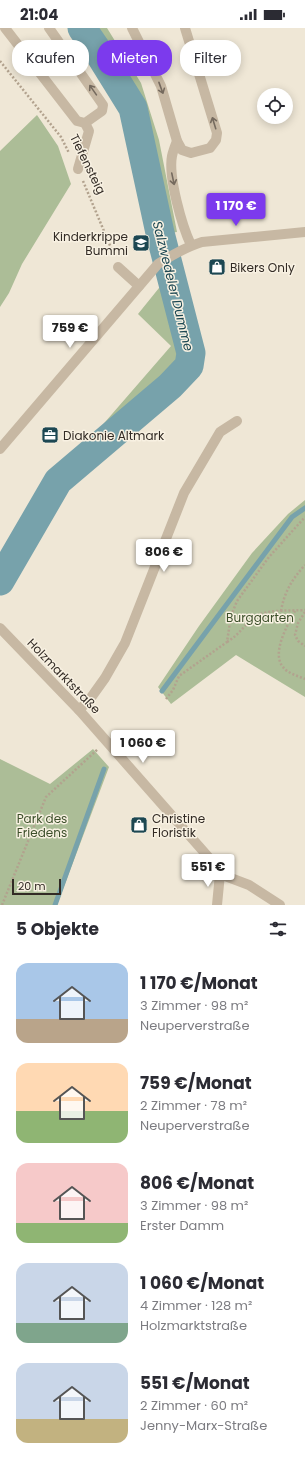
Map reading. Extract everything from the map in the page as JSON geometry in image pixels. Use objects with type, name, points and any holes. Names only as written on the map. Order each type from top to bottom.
[{"type":"street","points":[[5,28],[89,130],[78,169]]},
{"type":"street","points":[[48,28],[103,105],[102,111],[81,122]]},
{"type":"street","points":[[132,28],[161,86],[177,141],[182,150],[191,153],[210,148],[216,140],[217,133],[185,28]]},
{"type":"street","points":[[177,141],[172,156],[171,172],[181,221],[191,245]]},
{"type":"street","points":[[0,449],[158,264],[176,252],[191,245],[217,240],[305,232]]},
{"type":"street","points":[[118,267],[140,286]]},
{"type":"street","points":[[79,710],[90,699],[105,678],[124,643],[184,493],[220,432],[237,421]]},
{"type":"street","name":"Holzmarktstraße","points":[[0,628],[107,741],[218,868],[220,874]]},
{"type":"street","points":[[217,905],[220,874],[249,886],[280,905]]},
{"type":"path","name":"Tiefensteig","points":[[0,61],[60,137],[78,169],[118,267]]},
{"type":"path","points":[[227,642],[231,616],[238,601],[269,557],[305,517]]},
{"type":"path","points":[[281,611],[284,597],[288,588],[305,565]]},
{"type":"path","points":[[166,699],[173,690],[179,676],[240,633],[258,615],[281,611],[305,611]]},
{"type":"path","points":[[295,611],[285,630],[279,656],[284,669],[305,678]]},
{"type":"path","points":[[305,611],[298,622],[295,635],[298,641],[305,646]]},
{"type":"path","points":[[2,905],[46,797],[107,741]]},
{"type":"green space","points":[[84,28],[107,28],[114,40],[97,40],[97,52]]},
{"type":"green space","points":[[110,76],[137,76],[141,83],[159,140],[177,232],[155,235],[136,157],[127,107]]},
{"type":"green space","points":[[37,115],[58,146],[71,184],[22,264],[9,293],[0,307],[0,151]]},
{"type":"green space","points":[[175,273],[200,349],[194,372],[152,410],[106,446],[99,454],[86,444],[171,346],[138,314],[159,288]]},
{"type":"green space","name":"Burggarten","points":[[305,500],[305,697],[236,655],[171,704],[158,687],[199,626],[252,553],[288,514]]},
{"type":"green space","name":"Park des Friedens","points":[[93,749],[109,767],[57,905],[0,905],[0,759],[50,784]]},
{"type":"waterway","name":"Salzwedeler Dumme","points":[[0,581],[58,481],[170,386],[189,366],[191,353],[160,233],[133,108],[82,28]]},
{"type":"waterway","points":[[162,691],[292,517],[305,508]]},
{"type":"waterway","points":[[55,905],[104,769]]},
{"type":"place","name":"Kinderkrippe Bummi","points":[[141,243]]},
{"type":"place","name":"Bikers Only","points":[[217,267]]},
{"type":"place","name":"Diakonie Altmark","points":[[50,435]]},
{"type":"place","name":"Christine Floristik","points":[[139,825]]}]
